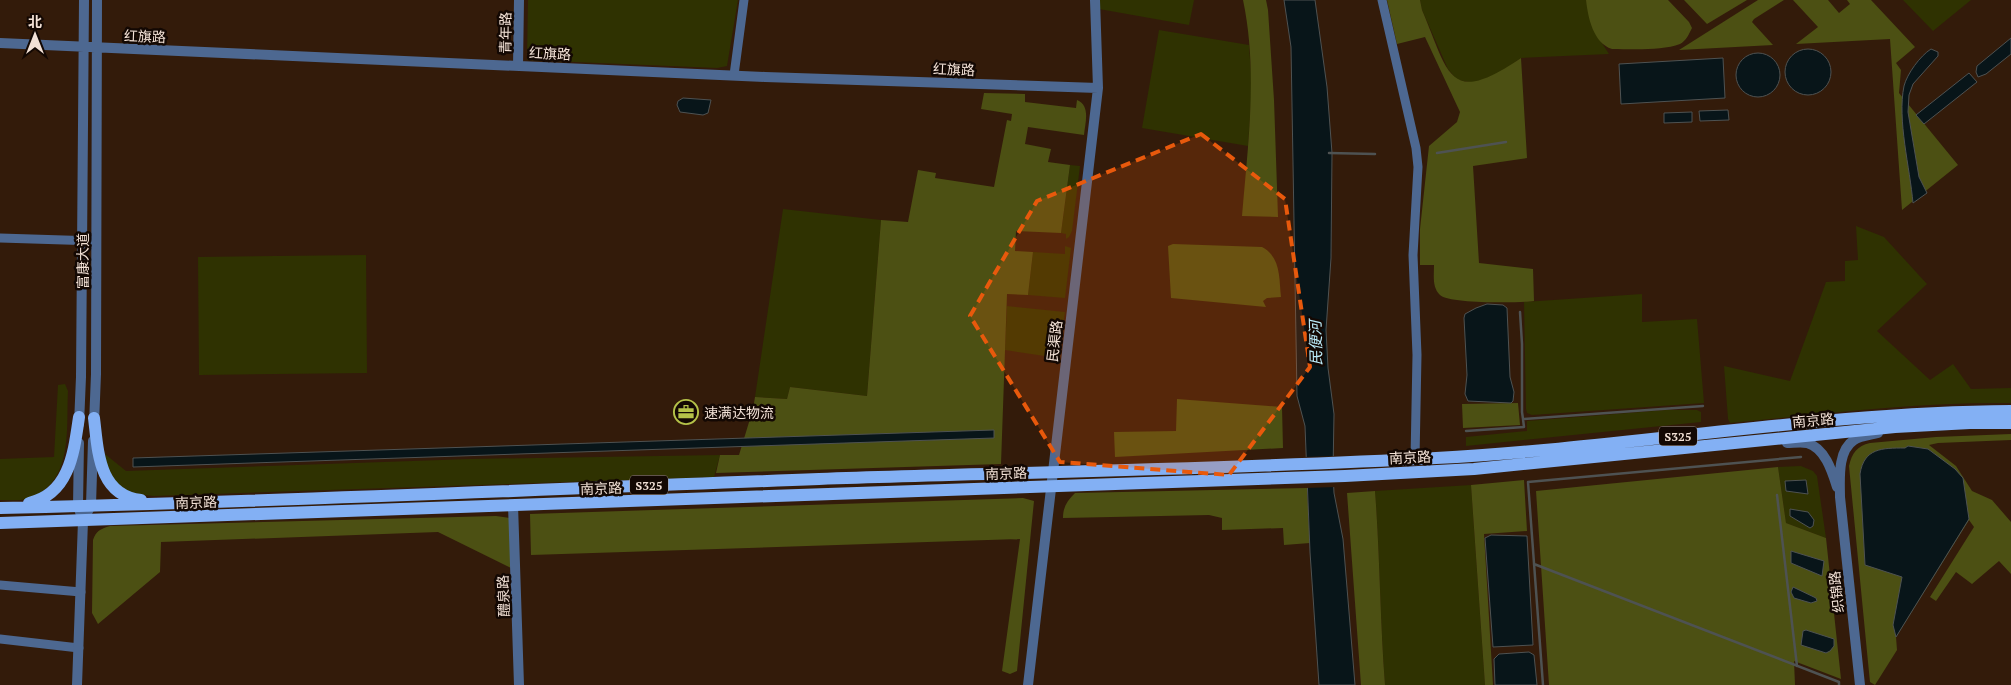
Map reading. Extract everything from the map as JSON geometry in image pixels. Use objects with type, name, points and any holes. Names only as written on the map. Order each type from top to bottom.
[{"type":"main road","name":"南京路","points":[[1345,470],[1415,459],[1472,456],[1914,414],[2011,411]]},
{"type":"main road","points":[[5,508],[38,501],[45,497],[61,480],[71,466],[79,417]]},
{"type":"main road","points":[[94,418],[99,463],[112,486],[133,499],[170,502]]},
{"type":"main road","name":"南京路","points":[[0,523],[1051,487],[1345,470],[1474,469],[1738,441],[1895,427],[1970,422],[2011,423]]},
{"type":"main road","name":"南京路","points":[[5,508],[1053,471],[1298,472]]},
{"type":"street","name":"富康大道","points":[[77,685],[83,521],[78,506],[84,0]]},
{"type":"street","name":"富康大道","points":[[83,521],[91,505],[94,418],[97,0]]},
{"type":"street","name":"青年路","points":[[518,66],[519,0]]},
{"type":"street","points":[[734,75],[744,0]]},
{"type":"street","name":"民渠路","points":[[1028,685],[1098,88],[1095,0]]},
{"type":"street","points":[[1382,0],[1416,148],[1418,167],[1412,255],[1417,355],[1415,459]]},
{"type":"street","name":"红旗路","points":[[0,43],[734,75],[1098,88]]},
{"type":"street","points":[[0,238],[96,241]]},
{"type":"street","points":[[1840,497],[1842,457],[1854,440],[1895,427]]},
{"type":"street","points":[[1738,441],[1807,443],[1817,449],[1828,463],[1840,497]]},
{"type":"street","name":"织锦路","points":[[1840,497],[1860,685]]},
{"type":"street","name":"醴泉路","points":[[513,505],[519,685]]},
{"type":"street","points":[[0,585],[81,592]]},
{"type":"street","points":[[0,640],[78,648]]},
{"type":"highlighted area","points":[[1201,134],[1285,199],[1310,367],[1229,475],[1060,462],[970,316],[1037,201]]},
{"type":"green space","points":[[528,0],[738,0],[727,66],[717,68],[527,60]]},
{"type":"green space","points":[[1099,0],[1194,0],[1189,25],[1099,9]]},
{"type":"green space","points":[[1243,0],[1266,0],[1268,10],[1274,100],[1278,217],[1242,216],[1249,135],[1251,81],[1248,27]]},
{"type":"green space","points":[[1387,0],[1420,0],[1422,10],[1446,66],[1454,76],[1465,81],[1479,80],[1497,73],[1521,58],[1527,158],[1473,166],[1479,263],[1533,269],[1534,301],[1485,302],[1446,298],[1437,292],[1434,281],[1434,265],[1420,265],[1420,229],[1429,146],[1457,122],[1460,112],[1425,37],[1397,44]]},
{"type":"green space","points":[[1420,0],[1586,0],[1598,37],[1609,54],[1521,58],[1501,72],[1475,83],[1457,80],[1448,69],[1422,10]]},
{"type":"green space","points":[[1586,0],[1668,0],[1689,22],[1692,28],[1684,41],[1673,46],[1646,49],[1612,49],[1600,41],[1596,35],[1588,14]]},
{"type":"green space","points":[[1684,0],[1747,0],[1707,24]]},
{"type":"green space","points":[[1758,0],[1784,0],[1752,22],[1773,45],[1679,50]]},
{"type":"green space","points":[[1793,0],[1828,0],[1839,13],[1850,4],[1847,0],[1871,0],[1915,47],[1896,63],[1901,70],[1899,93],[1958,165],[1902,210],[1890,39],[1796,44],[1818,27]]},
{"type":"green space","points":[[1903,0],[1971,0],[1933,31]]},
{"type":"green space","points":[[1159,30],[1249,45],[1252,88],[1248,146],[1142,128]]},
{"type":"green space","points":[[984,93],[1025,94],[1025,102],[1076,108],[1077,100],[1084,106],[1086,111],[1084,135],[1028,127],[1025,144],[1051,149],[1048,162],[1070,165],[1061,233],[1016,231],[1015,251],[1033,252],[1028,295],[1007,294],[1001,464],[716,473],[720,455],[739,455],[755,397],[787,399],[790,387],[867,396],[881,220],[908,222],[918,170],[936,173],[935,178],[994,187],[1007,120],[1011,121],[1012,114],[981,109]]},
{"type":"green space","points":[[1070,165],[1080,166],[1072,231],[1066,239],[1066,234],[1061,233]]},
{"type":"green space","points":[[783,209],[881,220],[867,396],[790,387],[787,399],[755,397]]},
{"type":"green space","points":[[1856,226],[1884,237],[1927,284],[1877,331],[1930,380],[1953,364],[1971,389],[2011,388],[2011,403],[1941,404],[1835,412],[1730,423],[1728,419],[1724,366],[1790,381],[1826,282],[1845,281],[1845,261],[1858,260]]},
{"type":"green space","points":[[1173,244],[1262,247],[1273,256],[1276,262],[1281,297],[1267,298],[1263,301],[1266,307],[1171,298],[1168,246]]},
{"type":"green space","points":[[1065,246],[1071,248],[1065,298],[1028,295],[1033,252],[1065,254]]},
{"type":"green space","points":[[366,255],[367,373],[199,375],[198,257]]},
{"type":"green space","points":[[1642,294],[1642,322],[1697,319],[1704,403],[1532,415],[1527,413],[1524,302]]},
{"type":"green space","points":[[1007,306],[1065,312],[1058,358],[1005,350]]},
{"type":"green space","points":[[65,384],[68,391],[67,438],[60,469],[53,481],[42,492],[27,499],[0,500],[0,459],[54,457],[58,385]]},
{"type":"green space","points":[[1177,399],[1282,407],[1283,448],[1115,457],[1114,432],[1176,431]]},
{"type":"green space","points":[[1518,403],[1520,425],[1463,428],[1462,404]]},
{"type":"green space","points":[[1666,410],[1697,410],[1701,412],[1701,422],[1466,446],[1466,437],[1527,431],[1527,421]]},
{"type":"green space","points":[[2011,434],[2011,440],[1929,445],[1956,466],[1972,491],[1992,500],[2011,522],[2011,574],[1999,561],[1972,584],[1956,572],[1936,601],[1930,597],[1974,527],[1969,520],[1896,637],[1897,650],[1875,685],[1870,682],[1849,466],[1852,457],[1858,448],[1870,443],[1936,437]]},
{"type":"green space","points":[[105,454],[126,471],[470,459],[720,455],[714,477],[154,496],[135,493],[119,486],[109,474]]},
{"type":"green space","points":[[1801,466],[1813,471],[1817,476],[1826,538],[1786,523],[1778,467]]},
{"type":"green space","points":[[1778,467],[1786,523],[1826,538],[1841,679],[1794,661],[1795,685],[1549,685],[1536,491]]},
{"type":"green space","points":[[1524,480],[1527,531],[1484,534],[1493,685],[1485,685],[1471,485]]},
{"type":"green space","points":[[1471,485],[1485,685],[1385,685],[1375,491]]},
{"type":"green space","points":[[1307,488],[1310,543],[1284,545],[1283,528],[1222,530],[1222,518],[1209,515],[1063,518],[1066,504],[1075,493]]},
{"type":"green space","points":[[1375,491],[1385,685],[1361,685],[1347,493]]},
{"type":"green space","points":[[1023,498],[1034,501],[1017,671],[1010,674],[1002,671],[1020,539],[531,555],[530,514]]},
{"type":"green space","points":[[496,516],[510,518],[511,568],[438,532],[161,542],[160,572],[98,624],[92,613],[93,540],[99,531],[110,526]]},
{"type":"water","name":"民便河","points":[[1284,0],[1315,0],[1327,87],[1332,153],[1331,258],[1326,330],[1328,368],[1334,414],[1334,493],[1343,539],[1355,685],[1319,685],[1310,552],[1305,426],[1297,396],[1291,47]]},
{"type":"water","points":[[2011,38],[2011,54],[1986,74],[1978,77],[1976,72],[1977,66]]},
{"type":"water","points":[[1808,49],[1821,53],[1827,59],[1831,72],[1827,85],[1821,91],[1808,95],[1795,91],[1789,85],[1785,72],[1789,59],[1795,53]]},
{"type":"water","points":[[1931,49],[1938,52],[1938,56],[1913,84],[1909,95],[1908,112],[1919,177],[1927,193],[1913,203],[1903,129],[1902,99],[1908,76],[1918,61]]},
{"type":"water","points":[[1758,53],[1770,57],[1776,63],[1780,75],[1776,87],[1770,93],[1758,97],[1746,93],[1740,87],[1736,75],[1740,63],[1746,57]]},
{"type":"water","points":[[1723,58],[1725,98],[1621,104],[1619,64]]},
{"type":"water","points":[[1969,73],[1977,82],[1924,124],[1916,115]]},
{"type":"water","points":[[683,98],[711,100],[708,113],[703,115],[680,112],[677,105],[678,101]]},
{"type":"water","points":[[1728,110],[1729,120],[1700,121],[1699,111]]},
{"type":"water","points":[[1692,112],[1692,122],[1664,123],[1664,113]]},
{"type":"water","points":[[1487,304],[1503,305],[1507,308],[1510,377],[1514,392],[1511,403],[1468,401],[1465,394],[1467,375],[1464,318],[1465,314]]},
{"type":"water","points":[[994,430],[994,438],[133,467],[133,458]]},
{"type":"water","points":[[1908,446],[1928,449],[1955,469],[1963,478],[1969,519],[1896,637],[1893,625],[1902,577],[1865,565],[1860,474],[1865,459],[1875,451],[1889,448],[1905,448]]},
{"type":"water","points":[[1806,480],[1808,494],[1786,491],[1785,481]]},
{"type":"water","points":[[1790,509],[1808,512],[1814,520],[1813,526],[1810,528],[1790,516]]},
{"type":"water","points":[[1491,535],[1527,536],[1533,645],[1493,647],[1485,538]]},
{"type":"water","points":[[1791,551],[1824,561],[1822,576],[1791,563]]},
{"type":"water","points":[[1793,587],[1816,598],[1817,601],[1811,603],[1794,598],[1791,592]]},
{"type":"water","points":[[1806,630],[1834,639],[1834,646],[1826,653],[1801,645],[1803,631]]},
{"type":"water","points":[[1529,652],[1534,655],[1537,685],[1495,685],[1494,659],[1499,654]]},
{"type":"pier","points":[[1336,456],[1336,487],[1305,488],[1303,457]]},
{"type":"waterway","points":[[1437,153],[1506,142]]},
{"type":"waterway","points":[[1329,153],[1375,154]]},
{"type":"waterway","points":[[1520,312],[1523,419]]},
{"type":"waterway","points":[[1466,431],[1524,427],[1523,419],[1703,406]]},
{"type":"waterway","points":[[1543,685],[1528,482],[1801,457]]},
{"type":"waterway","points":[[1777,495],[1797,666]]},
{"type":"waterway","points":[[1534,564],[1839,682],[1839,685]]},
{"type":"place","name":"速满达物流","points":[[686,412]]}]
